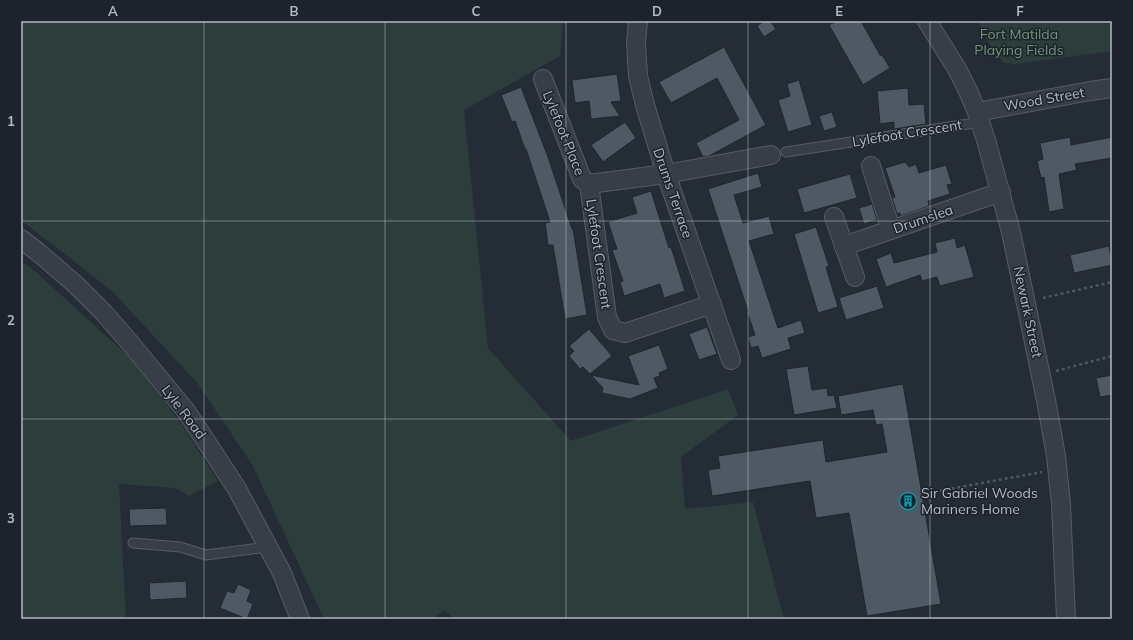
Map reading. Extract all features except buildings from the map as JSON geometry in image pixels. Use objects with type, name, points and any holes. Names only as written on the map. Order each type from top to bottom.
[{"type":"street","name":"Drums Terrace","points":[[638,21],[636,43],[638,76],[645,105],[666,174],[731,360]]},
{"type":"street","name":"Newark Street","points":[[927,21],[968,90],[979,117],[1013,239],[1046,400],[1058,469],[1062,518],[1066,619]]},
{"type":"street","name":"Lylefoot Place","points":[[542,79],[582,179],[589,184]]},
{"type":"street","name":"Wood Street","points":[[979,117],[1090,90],[1112,88]]},
{"type":"street","name":"Lylefoot Crescent","points":[[712,304],[625,333],[613,330],[607,317],[589,184],[666,174],[778,154]]},
{"type":"street","points":[[870,166],[891,230]]},
{"type":"street","name":"Drumslea","points":[[844,246],[1001,192]]},
{"type":"street","points":[[834,217],[855,278]]},
{"type":"street","name":"Lyle Road","points":[[21,239],[80,289],[104,313],[186,411],[237,490],[282,574],[300,619]]},
{"type":"lane","name":"Lylefoot Crescent","points":[[778,154],[979,117]]},
{"type":"lane","points":[[134,543],[180,547],[206,555],[268,547]]},
{"type":"path","points":[[1026,301],[1112,282]]},
{"type":"path","points":[[1041,375],[1112,356]]},
{"type":"path","points":[[922,494],[1058,469]]},
{"type":"green space","points":[[21,21],[563,21],[560,56],[464,110],[488,348],[571,441],[728,389],[738,415],[681,457],[685,509],[753,502],[784,619],[454,619],[444,610],[432,619],[324,619],[253,466],[198,384],[113,292],[21,220]]},
{"type":"green space","name":"Fort Matilda Playing Fields","points":[[977,21],[1112,21],[1112,51],[1015,64],[1004,63],[996,55]]},
{"type":"green space","points":[[21,261],[36,272],[138,365],[184,428],[218,481],[189,496],[175,488],[119,484],[126,619],[21,619]]},
{"type":"place","name":"Sir Gabriel Woods Mariners Home","points":[[908,501]]}]
